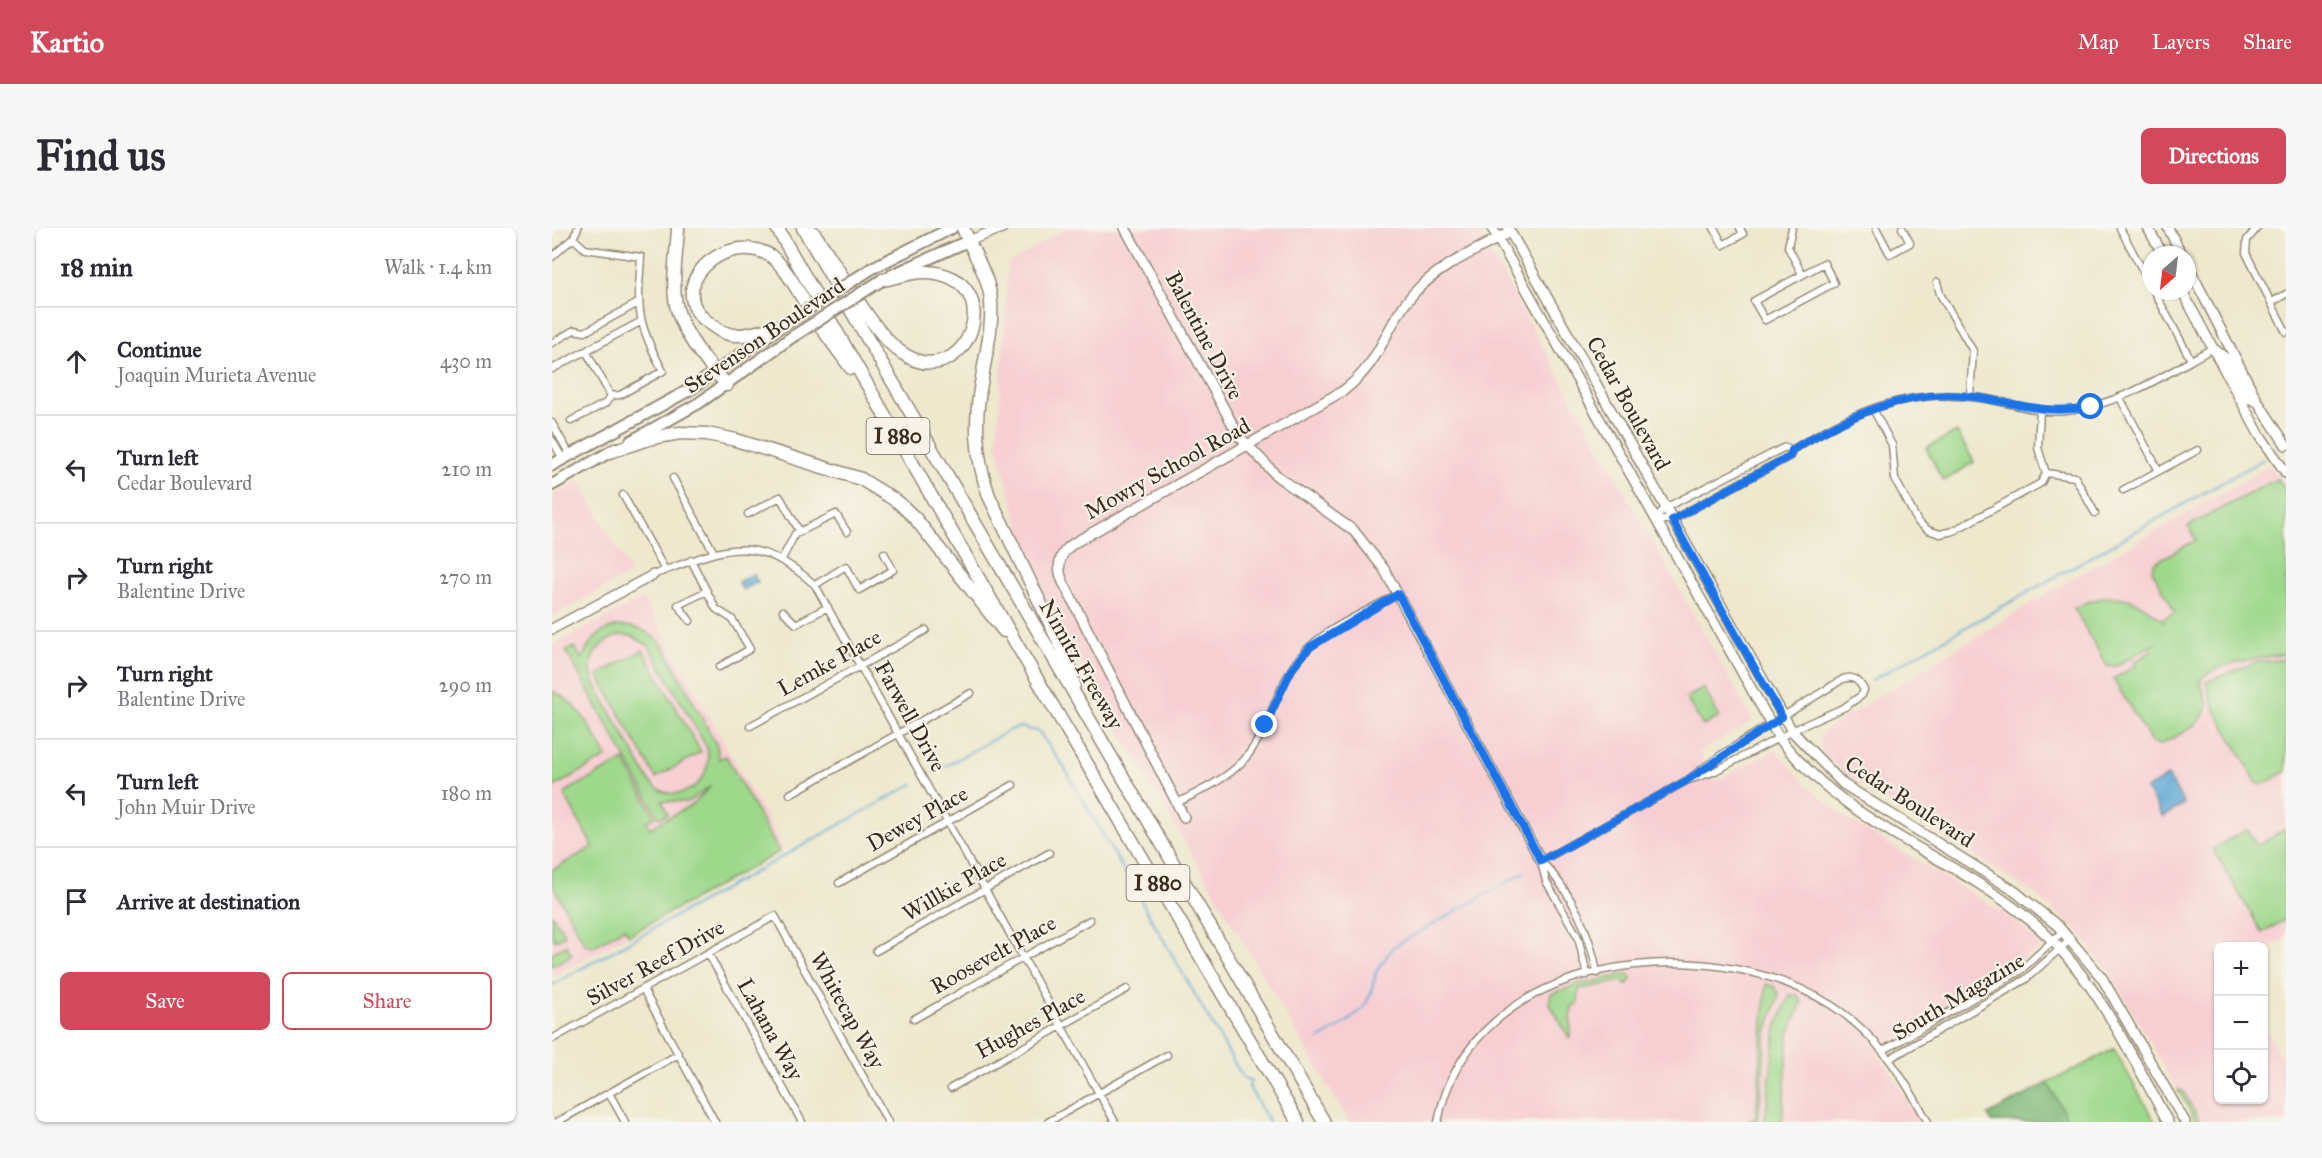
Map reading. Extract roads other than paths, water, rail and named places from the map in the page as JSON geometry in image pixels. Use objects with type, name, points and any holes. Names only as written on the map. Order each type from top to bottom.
[{"type":"highway","points":[[678,228],[675,300],[689,334],[727,385]]},
{"type":"highway","name":"Nimitz Freeway","points":[[777,228],[1017,645],[1298,1122]]},
{"type":"highway","name":"Nimitz Freeway","points":[[803,228],[1324,1122]]},
{"type":"highway","points":[[809,228],[877,328],[902,354],[918,361],[934,362],[950,358],[963,346],[975,320],[974,304],[953,278],[924,272],[882,280]]},
{"type":"highway","points":[[963,228],[988,284],[991,298],[991,330],[976,416],[978,458],[982,477],[988,496],[1070,665],[1076,696]]},
{"type":"highway","points":[[783,325],[750,334],[734,335],[721,331],[705,320],[696,308],[693,294],[694,279],[700,264],[712,253],[726,246],[742,244],[770,255],[783,268],[829,340],[880,405]]},
{"type":"highway","points":[[610,452],[652,438],[680,433],[707,434],[747,443],[861,479],[898,502],[915,518],[949,558],[990,617],[1017,645]]},
{"type":"main road","name":"Stevenson Boulevard","points":[[552,465],[691,389],[783,325],[874,267],[952,228]]},
{"type":"main road","name":"Stevenson Boulevard","points":[[552,485],[699,403],[792,337],[882,280],[911,265],[1002,228]]},
{"type":"main road","name":"Balentine Drive","points":[[1125,228],[1224,411],[1247,446],[1277,476],[1354,531],[1376,556],[1541,861]]},
{"type":"main road","name":"Cedar Boulevard","points":[[1492,228],[1779,738],[1809,773],[1844,803],[1995,895],[2053,941],[2090,986],[2169,1122]]},
{"type":"main road","points":[[2149,228],[2158,246]]},
{"type":"main road","points":[[2168,228],[2177,246]]},
{"type":"main road","name":"Mowry School Road","points":[[1184,817],[1063,582],[1059,562],[1063,552],[1074,543],[1247,446],[1353,383],[1377,356],[1399,314],[1413,294],[1443,269],[1509,230]]},
{"type":"main road","name":"Cedar Boulevard","points":[[1509,230],[1782,717],[1792,731],[1843,784],[2013,890],[2063,931],[2110,991],[2185,1122]]},
{"type":"main road","points":[[2196,281],[2259,402],[2286,445]]},
{"type":"main road","points":[[2187,300],[2259,434],[2286,473]]},
{"type":"main road","points":[[2213,348],[2226,359],[2248,398],[2259,402]]},
{"type":"main road","name":"Farwell Drive","points":[[552,629],[653,575]]},
{"type":"street","points":[[552,257],[573,238],[578,228]]},
{"type":"street","points":[[1714,228],[1723,245],[1743,234],[1740,228]]},
{"type":"street","points":[[1792,228],[1788,247],[1802,274]]},
{"type":"street","points":[[1876,228],[1890,254],[1910,243],[1902,228]]},
{"type":"street","points":[[2120,228],[2142,269]]},
{"type":"street","points":[[2257,228],[2247,240],[2246,253],[2286,332]]},
{"type":"street","points":[[571,421],[606,403],[611,396],[621,395],[663,371],[640,322],[638,303],[641,257],[585,249],[573,238]]},
{"type":"street","points":[[1824,263],[1834,283],[1765,320],[1754,301],[1802,274],[1824,263]]},
{"type":"street","points":[[1937,282],[1940,294],[1973,351],[1970,396]]},
{"type":"street","points":[[2272,302],[2286,294]]},
{"type":"street","points":[[2159,300],[2191,360]]},
{"type":"street","points":[[552,343],[574,330],[585,332],[638,303]]},
{"type":"street","points":[[552,369],[640,322]]},
{"type":"street","points":[[1655,519],[1672,520],[1790,456],[1792,450],[1825,429],[1906,397],[1970,396],[2040,411],[2066,411],[2120,398],[2213,348]]},
{"type":"street","points":[[586,351],[611,396]]},
{"type":"street","points":[[2120,398],[2159,471]]},
{"type":"street","points":[[1873,409],[1892,445],[1894,479],[1917,522],[1928,530],[1940,534],[1953,531],[2041,483],[2046,473],[2038,448],[2040,411]]},
{"type":"street","points":[[552,423],[566,457]]},
{"type":"street","points":[[552,440],[566,457]]},
{"type":"street","points":[[1655,519],[1665,508],[1785,447],[1792,450]]},
{"type":"street","points":[[2123,490],[2198,450]]},
{"type":"street","points":[[2046,473],[2075,477],[2095,513]]},
{"type":"street","points":[[673,478],[713,551]]},
{"type":"street","points":[[624,495],[665,570]]},
{"type":"street","points":[[748,514],[780,497],[800,532]]},
{"type":"street","points":[[782,559],[795,534],[836,514],[847,532]]},
{"type":"street","name":"Farwell Drive","points":[[653,575],[713,551],[739,548],[782,559],[815,585],[1115,1122]]},
{"type":"street","points":[[815,585],[846,566],[859,590],[893,570],[884,553]]},
{"type":"street","points":[[691,560],[716,609],[732,619],[750,649],[718,668]]},
{"type":"street","points":[[690,621],[678,605],[707,591]]},
{"type":"street","points":[[1177,803],[1220,780],[1244,760],[1257,741],[1292,669],[1310,647],[1398,594]]},
{"type":"street","points":[[783,611],[796,624],[828,607]]},
{"type":"street","name":"Lemke Place","points":[[750,726],[926,630]]},
{"type":"street","points":[[1541,861],[1686,781],[1843,679],[1849,677],[1861,684],[1864,690],[1857,700],[1713,772],[1686,781]]},
{"type":"street","points":[[790,794],[971,693]]},
{"type":"street","name":"Dewey Place","points":[[839,883],[1013,785]]},
{"type":"street","name":"Willkie Place","points":[[876,951],[1049,853]]},
{"type":"street","name":"Balentine Drive","points":[[1541,861],[1556,876],[1588,933],[1597,973]]},
{"type":"street","name":"Balentine Drive","points":[[1541,861],[1546,881],[1578,937],[1587,975]]},
{"type":"street","name":"Silver Reef Drive","points":[[552,1039],[775,916]]},
{"type":"street","name":"Whitecap Way","points":[[775,916],[888,1122]]},
{"type":"street","name":"Roosevelt Place","points":[[914,1019],[1090,920]]},
{"type":"street","name":"South Magazine","points":[[1884,1050],[2008,979],[2063,931]]},
{"type":"street","name":"South Magazine","points":[[1890,1059],[2026,980],[2071,939]]},
{"type":"street","name":"Lahana Way","points":[[708,953],[802,1122]]},
{"type":"street","points":[[1438,1122],[1446,1093],[1461,1061],[1494,1022],[1539,991],[1587,975],[1671,963],[1724,967],[1765,976],[1801,989],[1832,1006],[1860,1027],[1884,1050],[1928,1122]]},
{"type":"street","points":[[643,989],[715,1122]]},
{"type":"street","name":"Hughes Place","points":[[951,1088],[1127,989]]},
{"type":"street","points":[[557,1122],[678,1055]]},
{"type":"street","points":[[1048,1122],[1167,1055]]},
{"type":"street","points":[[609,1093],[625,1122]]},
{"type":"water","points":[[753,574],[758,582],[743,590],[738,582]]},
{"type":"water","points":[[2168,776],[2184,804],[2163,817],[2146,789]]},
{"type":"waterway","points":[[1872,680],[2264,459]]},
{"type":"waterway","points":[[933,773],[1010,730],[1020,727],[1039,732],[1064,767],[1243,1078],[1251,1080],[1249,1087],[1269,1122]]},
{"type":"waterway","points":[[552,985],[913,784]]},
{"type":"waterway","points":[[1318,1040],[1346,1023],[1364,1007],[1371,993],[1376,972],[1393,947],[1525,872]]}]
